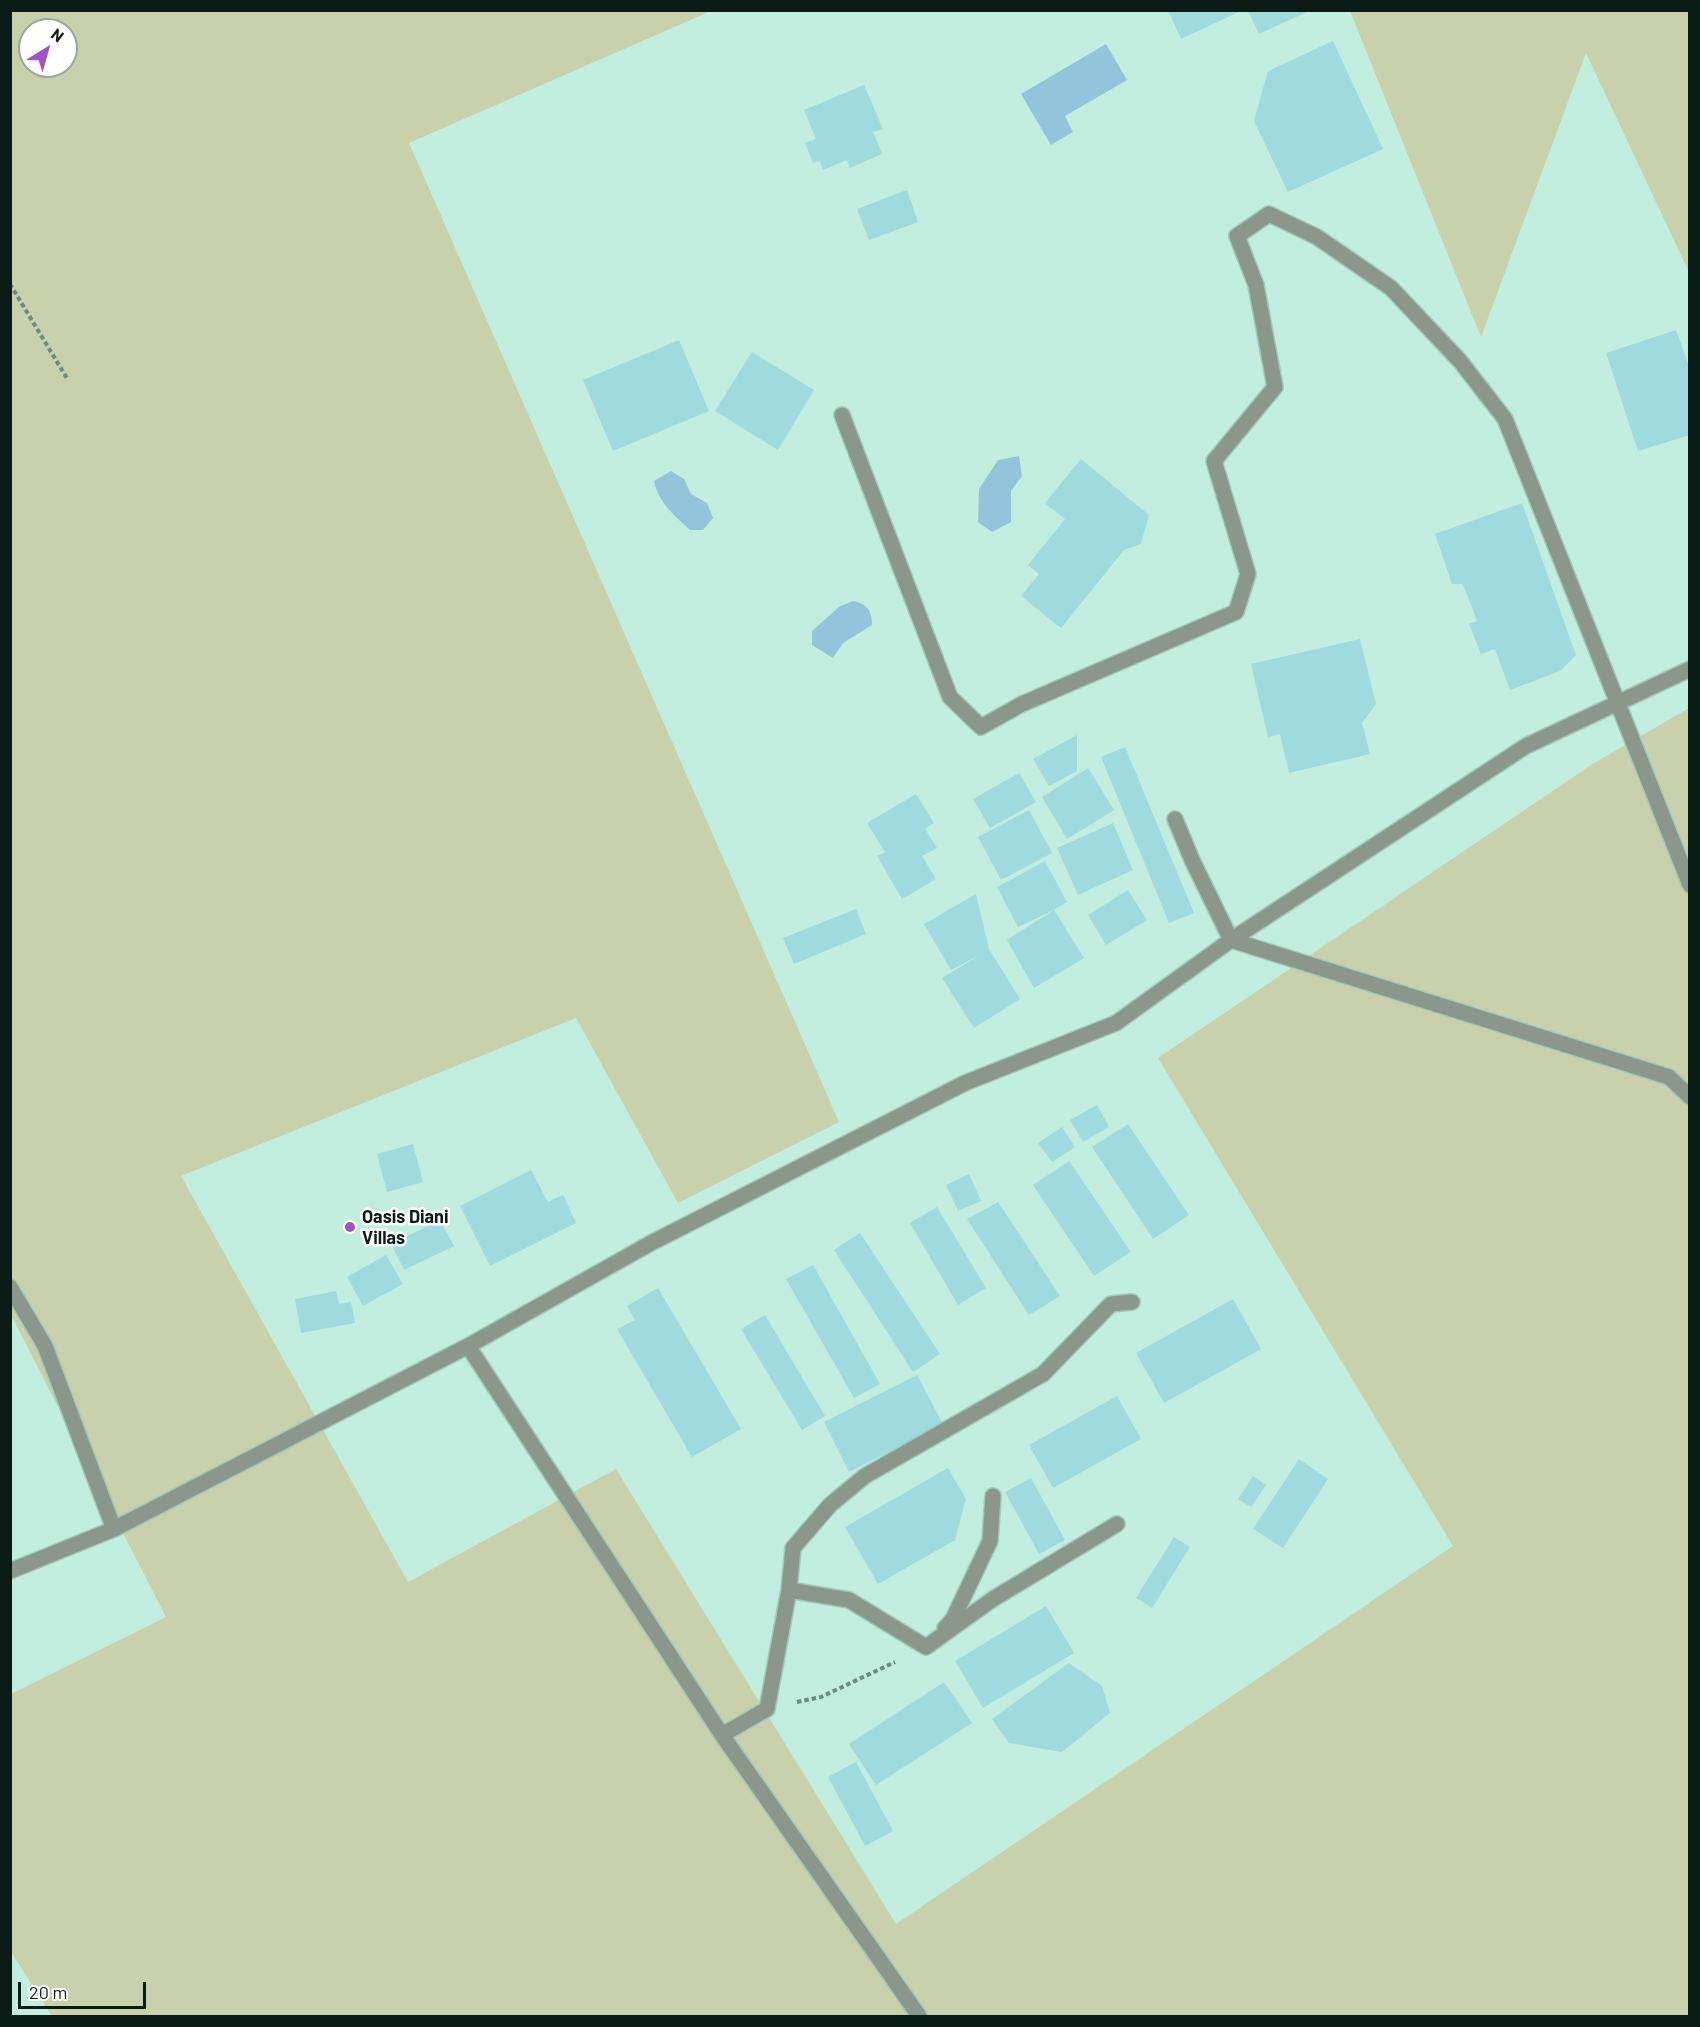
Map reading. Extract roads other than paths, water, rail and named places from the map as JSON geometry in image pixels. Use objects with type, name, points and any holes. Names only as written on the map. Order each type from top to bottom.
[{"type":"street","points":[[842,414],[950,697],[981,727],[1022,704],[1236,612],[1248,574],[1215,461],[1275,387],[1256,285],[1237,236],[1269,214],[1317,237],[1391,288],[1460,362],[1505,419],[1689,885]]},
{"type":"street","points":[[10,1571],[114,1529],[468,1346],[651,1244],[964,1083],[1116,1023],[1231,940],[1527,746],[1689,669]]},
{"type":"street","points":[[1175,819],[1231,940],[1669,1077],[1689,1097]]},
{"type":"street","points":[[10,1287],[45,1346],[114,1529]]},
{"type":"street","points":[[722,1735],[767,1709],[789,1590],[793,1548],[830,1505],[865,1476],[1043,1374],[1111,1304],[1132,1302]]},
{"type":"street","points":[[468,1346],[722,1735],[919,2016]]},
{"type":"street","points":[[926,1647],[953,1619],[990,1542],[993,1496]]},
{"type":"street","points":[[926,1647],[993,1599],[1117,1524]]},
{"type":"street","points":[[789,1590],[849,1600],[926,1647]]},
{"type":"water","points":[[1106,44],[1127,80],[1065,116],[1073,132],[1051,145],[1021,94]]},
{"type":"water","points":[[1019,456],[1022,476],[1011,491],[1011,522],[992,532],[978,522],[979,489],[998,460]]},
{"type":"water","points":[[671,471],[684,479],[691,494],[707,503],[713,518],[703,530],[690,530],[659,496],[654,481]]},
{"type":"water","points":[[854,601],[863,604],[868,609],[872,625],[843,643],[833,658],[812,645],[812,631],[840,606]]},
{"type":"place","name":"Oasis Diani Villas","points":[[350,1227]]}]
